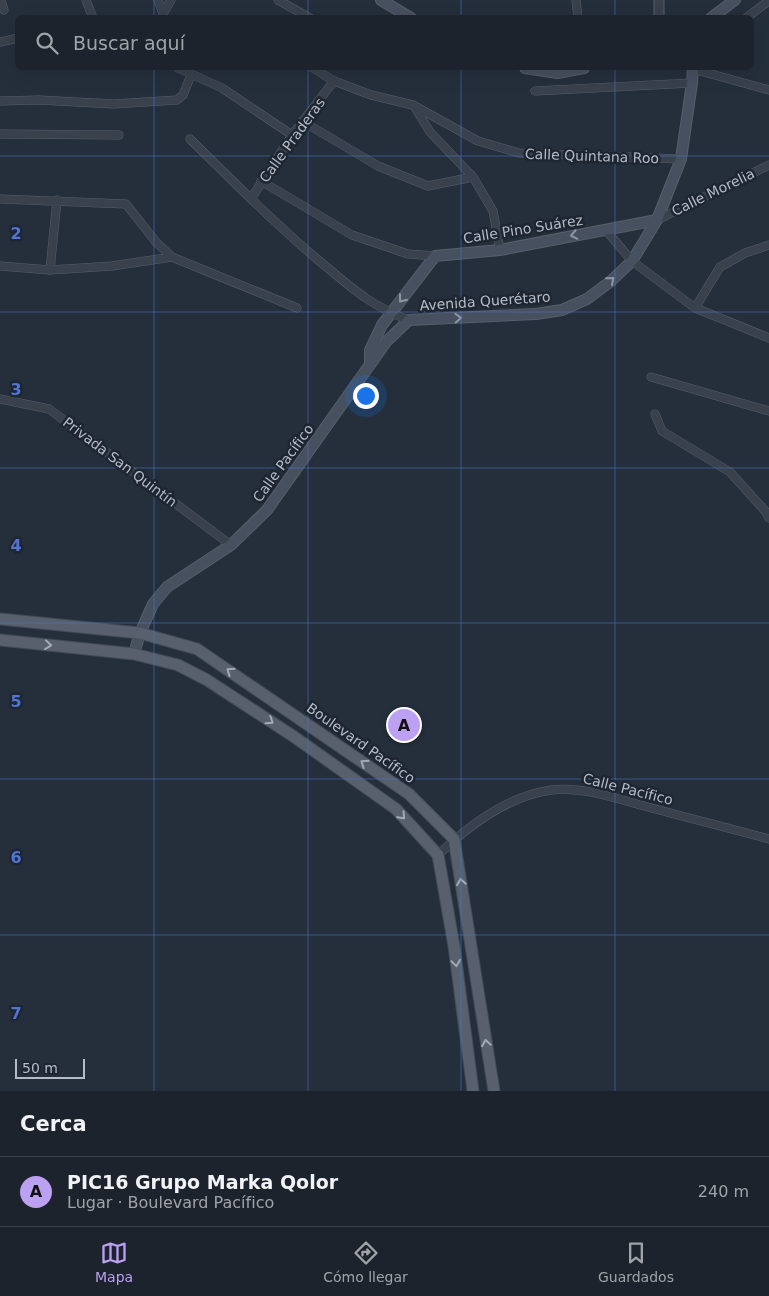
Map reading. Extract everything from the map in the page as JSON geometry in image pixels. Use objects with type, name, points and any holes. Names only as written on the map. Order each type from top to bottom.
[{"type":"main road","points":[[381,0],[406,15]]},
{"type":"main road","points":[[715,15],[732,2]]},
{"type":"main road","points":[[538,70],[557,73],[573,70]]},
{"type":"main road","name":"Avenida Querétaro","points":[[410,320],[536,314],[562,310],[587,299],[611,281],[632,261],[657,220],[681,160],[692,83],[697,70]]},
{"type":"main road","name":"Calle Pino Suárez","points":[[435,256],[500,250],[657,220]]},
{"type":"main road","name":"Calle Pacífico","points":[[370,364],[370,350],[382,325],[435,256]]},
{"type":"main road","name":"Calle Pacífico","points":[[134,654],[140,633],[153,604],[167,587],[230,544],[267,510],[386,342],[410,320]]},
{"type":"main road","name":"Boulevard Pacífico","points":[[0,619],[140,633],[197,649],[409,794],[454,839]]},
{"type":"main road","points":[[0,640],[134,654],[178,665],[206,680],[293,736],[396,809],[438,855],[454,946],[473,1091]]},
{"type":"main road","points":[[454,839],[494,1091]]},
{"type":"street","points":[[1,0],[4,10]]},
{"type":"street","points":[[86,0],[93,15]]},
{"type":"street","points":[[158,0],[166,15]]},
{"type":"street","points":[[166,15],[171,0]]},
{"type":"street","points":[[278,0],[301,15]]},
{"type":"street","points":[[576,0],[578,15]]},
{"type":"street","points":[[659,0],[659,15]]},
{"type":"street","points":[[750,15],[767,2]]},
{"type":"street","points":[[0,42],[15,39]]},
{"type":"street","points":[[182,70],[222,88],[292,135]]},
{"type":"street","name":"Calle Quintana Roo","points":[[316,70],[334,82],[371,95],[413,105],[478,141],[520,153],[681,160]]},
{"type":"street","points":[[700,70],[769,90]]},
{"type":"street","points":[[0,101],[39,100],[114,104],[177,100],[183,95],[191,75]]},
{"type":"street","name":"Calle Praderas","points":[[251,199],[292,135],[334,82]]},
{"type":"street","points":[[535,91],[692,83]]},
{"type":"street","points":[[413,105],[430,132],[474,177],[493,211],[500,250]]},
{"type":"street","points":[[302,122],[378,166],[428,186],[474,177]]},
{"type":"street","points":[[0,134],[119,135]]},
{"type":"street","points":[[190,139],[251,199]]},
{"type":"street","name":"Calle Morelia","points":[[657,220],[769,164]]},
{"type":"street","name":"Calle Pino Suárez","points":[[261,181],[352,234],[408,254],[435,256]]},
{"type":"street","points":[[0,199],[126,204],[156,242],[172,257],[297,308]]},
{"type":"street","name":"Avenida Querétaro","points":[[251,199],[313,256],[363,297],[390,314],[410,320]]},
{"type":"street","points":[[50,270],[57,200]]},
{"type":"street","points":[[604,229],[632,261],[695,308],[769,338]]},
{"type":"street","points":[[695,308],[720,267],[745,253],[769,245]]},
{"type":"street","points":[[0,266],[50,270],[112,266],[172,257]]},
{"type":"street","points":[[651,377],[769,411]]},
{"type":"street","name":"Privada San Quintín","points":[[0,399],[49,409],[230,544]]},
{"type":"street","points":[[655,414],[662,431],[730,472],[768,512]]},
{"type":"street","name":"Calle Pacífico","points":[[438,855],[454,839],[499,808],[528,796],[550,790],[566,789],[612,797],[769,839]]},
{"type":"place","name":"PIC16 Grupo Marka Qolor","points":[[404,725]]}]
